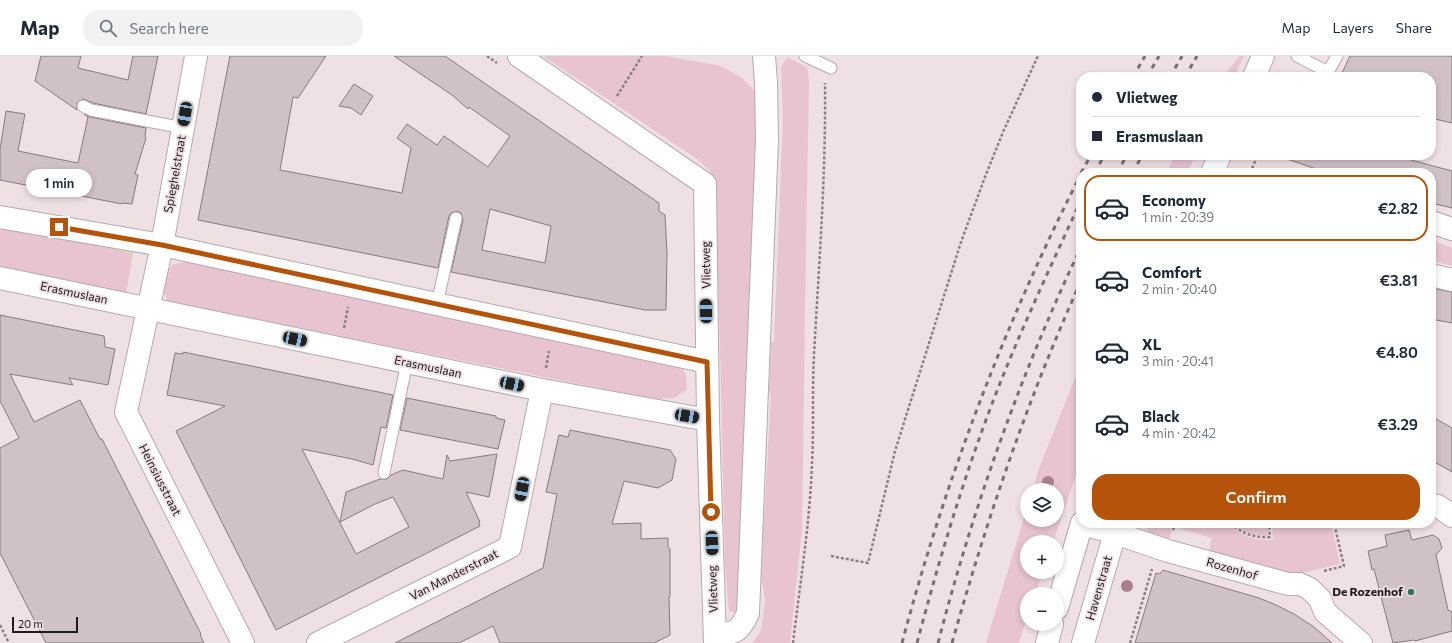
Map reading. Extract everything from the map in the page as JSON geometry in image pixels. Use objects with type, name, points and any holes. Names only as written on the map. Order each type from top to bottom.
[{"type":"street","name":"Spieghelstraat","points":[[162,245],[196,56]]},
{"type":"street","name":"Vlietweg","points":[[519,56],[705,184],[708,420],[715,639]]},
{"type":"street","points":[[715,639],[742,627],[748,613],[767,140],[764,56]]},
{"type":"street","points":[[1256,72],[1263,56]]},
{"type":"street","points":[[0,217],[162,245],[707,362]]},
{"type":"street","points":[[1436,224],[1452,229]]},
{"type":"street","points":[[148,308],[162,245]]},
{"type":"street","points":[[1436,276],[1452,280]]},
{"type":"street","name":"Erasmuslaan","points":[[0,278],[542,390],[708,420]]},
{"type":"street","name":"Heinsiusstraat","points":[[148,308],[126,412],[242,643]]},
{"type":"street","name":"Van Manderstraat","points":[[318,643],[510,547],[542,390]]},
{"type":"street","points":[[1436,505],[1452,516]]},
{"type":"street","points":[[1063,587],[1081,528]]},
{"type":"street","name":"Rozenhof","points":[[1097,528],[1158,548],[1288,584],[1300,584],[1310,589]]},
{"type":"street","name":"Havenstraat","points":[[1083,643],[1115,533]]},
{"type":"street","points":[[1310,589],[1320,599],[1325,612],[1361,643]]},
{"type":"street","points":[[1047,643],[1050,631]]},
{"type":"lane","points":[[805,56],[828,66]]},
{"type":"lane","points":[[1300,58],[1328,72],[1337,56]]},
{"type":"lane","points":[[83,106],[91,110],[183,128]]},
{"type":"lane","points":[[437,304],[456,218]]},
{"type":"lane","points":[[384,473],[407,362]]},
{"type":"path","points":[[620,92],[642,56]]},
{"type":"path","points":[[831,556],[868,563],[908,404],[911,402],[961,242],[987,172],[1026,80],[1038,56]]},
{"type":"path","points":[[793,643],[809,509],[812,462],[812,391],[828,66]]},
{"type":"path","points":[[1236,528],[1250,536],[1270,538],[1269,528]]},
{"type":"path","points":[[1310,589],[1320,571],[1344,566],[1335,528]]},
{"type":"path","points":[[1130,643],[1158,548]]},
{"type":"path","points":[[0,625],[9,643]]},
{"type":"shaded area","points":[[543,56],[666,56],[721,66],[742,78],[756,92],[760,142],[737,612],[729,612],[725,566],[715,190],[711,172],[697,159]]},
{"type":"shaded area","points":[[1240,56],[1244,56],[1236,72],[1227,72]]},
{"type":"shaded area","points":[[787,57],[807,67],[809,82],[802,530],[790,643],[752,643],[761,631],[765,600],[761,575],[771,393],[769,393],[771,342],[774,342],[783,115],[781,68]]},
{"type":"shaded area","points":[[1172,160],[1194,160],[1190,168],[1168,168]]},
{"type":"shaded area","points":[[0,226],[133,253],[126,294],[0,269]]},
{"type":"shaded area","points":[[1436,242],[1452,248],[1452,266],[1436,261]]},
{"type":"shaded area","points":[[193,261],[679,363],[686,375],[687,390],[674,398],[655,399],[168,302],[161,286],[166,274],[173,264]]},
{"type":"shaded area","points":[[1076,376],[1076,475],[1064,510],[1064,483],[1035,483],[1038,471]]},
{"type":"shaded area","points":[[1021,527],[1058,527],[1055,535],[1020,535],[1020,579],[1040,579],[1038,587],[1020,587],[1020,631],[1023,631],[1019,643],[986,643]]},
{"type":"shaded area","points":[[1147,528],[1172,528],[1168,543],[1148,533]]},
{"type":"shaded area","points":[[1177,528],[1233,528],[1249,537],[1260,540],[1273,540],[1272,528],[1332,528],[1340,564],[1289,576],[1209,550],[1212,538]]},
{"type":"shaded area","points":[[1240,528],[1267,528],[1268,536],[1249,533]]},
{"type":"building","points":[[41,56],[81,56],[78,68],[128,80],[133,56],[158,56],[146,114],[93,103],[83,99],[77,103],[77,110],[35,81]]},
{"type":"building","points":[[230,56],[326,56],[298,98],[293,97],[280,170],[402,193],[411,148],[397,138],[407,124],[437,145],[444,136],[488,167],[510,136],[469,107],[468,109],[452,95],[394,56],[445,56],[659,203],[659,211],[665,215],[667,253],[666,310],[645,310],[451,272],[463,220],[461,213],[457,211],[451,213],[449,216],[438,268],[198,220]],"holes":[[[490,209],[551,226],[545,263],[482,250]]]},
{"type":"building","points":[[1350,56],[1452,56],[1452,123],[1436,119],[1436,72],[1342,72]]},
{"type":"building","points":[[354,84],[373,96],[361,115],[351,108],[339,106]]},
{"type":"building","points":[[6,111],[25,114],[18,151],[78,163],[88,117],[84,114],[90,117],[146,128],[146,138],[135,174],[138,175],[132,204],[122,204],[0,180],[0,150]]},
{"type":"building","points":[[1290,160],[1411,160],[1452,171],[1452,208],[1436,204],[1436,168],[1313,168]]},
{"type":"building","points":[[1436,289],[1452,292],[1452,323],[1436,320]]},
{"type":"building","points":[[0,315],[104,336],[105,347],[115,349],[108,385],[69,378],[73,385],[10,374],[34,422],[80,400],[100,439],[102,439],[201,634],[200,635],[204,643],[46,643],[0,553],[0,448],[19,438],[0,401]]},
{"type":"building","points":[[183,352],[393,395],[386,428],[381,427],[373,465],[352,459],[302,449],[356,554],[409,527],[393,497],[375,504],[340,522],[346,492],[380,479],[387,479],[391,475],[403,470],[443,479],[447,455],[450,461],[497,454],[489,497],[466,492],[480,522],[480,526],[276,630],[176,431],[225,406],[167,395],[175,353],[183,354]]},
{"type":"building","points":[[407,398],[496,416],[496,418],[505,420],[498,449],[400,430]]},
{"type":"building","points":[[1436,419],[1452,428],[1452,472],[1436,463]]},
{"type":"building","points":[[570,430],[670,450],[676,459],[672,480],[658,488],[624,481],[612,524],[641,523],[641,539],[668,538],[668,547],[670,549],[670,635],[654,643],[500,643],[493,626],[459,643],[395,643],[543,568],[557,494],[546,492],[559,435],[568,437]]},
{"type":"building","points":[[1409,530],[1412,540],[1433,535],[1439,539],[1442,548],[1436,555],[1448,610],[1452,612],[1452,631],[1415,641],[1393,643],[1368,551],[1387,546],[1385,535]]},
{"type":"building","points":[[1163,570],[1259,598],[1276,605],[1294,614],[1314,627],[1332,643],[1135,643],[1156,573],[1160,574]]},
{"type":"railway","points":[[1136,72],[1145,56]]},
{"type":"railway","points":[[1150,72],[1159,56]]},
{"type":"railway","points":[[1173,72],[1182,56]]},
{"type":"railway","points":[[1188,72],[1197,56]]},
{"type":"railway","points":[[1084,168],[1088,160]]},
{"type":"railway","points":[[1098,168],[1102,160]]},
{"type":"railway","points":[[1120,168],[1124,160]]},
{"type":"railway","points":[[1136,168],[1140,160]]},
{"type":"railway","points":[[902,643],[937,522],[979,404],[1027,287],[1076,184]]},
{"type":"railway","points":[[917,643],[936,573],[981,434],[1016,345],[1076,211]]},
{"type":"railway","points":[[938,643],[967,542],[1000,442],[1038,343],[1076,258]]},
{"type":"railway","points":[[952,643],[979,551],[1010,459],[1043,369],[1076,293]]},
{"type":"place","name":"De Rozenhof","points":[[1411,592]]},
{"type":"route","points":[[59,227],[162,245],[707,362],[711,512]]}]
